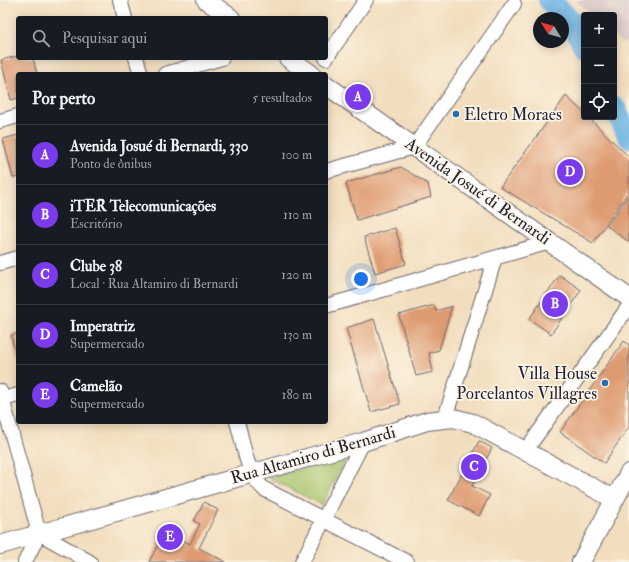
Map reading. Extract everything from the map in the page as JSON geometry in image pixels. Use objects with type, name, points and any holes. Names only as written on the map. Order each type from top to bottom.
[{"type":"main road","points":[[208,1],[229,16]]},
{"type":"main road","points":[[291,60],[308,72]]},
{"type":"main road","name":"Avenida Josué di Bernardi","points":[[328,86],[629,298]]},
{"type":"main road","name":"Rua Altamiro di Bernardi","points":[[0,545],[363,442],[427,421],[445,418],[462,419],[474,423],[614,499]]},
{"type":"main road","points":[[581,562],[614,499],[627,480]]},
{"type":"street","points":[[120,0],[124,16]]},
{"type":"street","points":[[328,55],[366,0]]},
{"type":"street","points":[[328,170],[414,146],[514,4]]},
{"type":"street","points":[[136,60],[140,72]]},
{"type":"street","points":[[172,72],[215,60]]},
{"type":"street","points":[[316,72],[325,60]]},
{"type":"street","points":[[0,121],[16,117]]},
{"type":"street","points":[[328,305],[550,242]]},
{"type":"street","points":[[445,418],[495,258]]},
{"type":"street","points":[[0,263],[16,259]]},
{"type":"street","points":[[526,450],[629,306]]},
{"type":"street","points":[[16,395],[1,397],[39,534],[25,562]]},
{"type":"street","points":[[238,424],[252,473],[258,484],[264,489],[407,562]]},
{"type":"street","points":[[302,562],[363,442]]},
{"type":"street","points":[[39,534],[90,562]]},
{"type":"shaded area","points":[[576,0],[629,0],[629,39],[623,44],[617,39],[617,12],[589,12]]},
{"type":"green space","points":[[348,455],[322,505],[269,478]]},
{"type":"building","points":[[16,56],[16,60],[34,60],[36,72],[16,72],[16,99],[11,100],[1,60]]},
{"type":"building","points":[[566,96],[581,110],[581,120],[591,120],[629,157],[629,191],[593,243],[500,187]]},
{"type":"building","points":[[16,136],[16,177],[13,178],[3,139]]},
{"type":"building","points":[[401,167],[428,184],[431,197],[357,220],[346,183]]},
{"type":"building","points":[[629,195],[629,242],[607,226]]},
{"type":"building","points":[[395,228],[406,264],[375,273],[364,237]]},
{"type":"building","points":[[560,275],[581,290],[551,334],[529,319]]},
{"type":"building","points":[[434,305],[436,311],[452,306],[439,350],[429,353],[433,372],[416,376],[399,315]]},
{"type":"building","points":[[374,319],[400,404],[371,412],[346,328]]},
{"type":"building","points":[[16,334],[16,355],[11,335]]},
{"type":"building","points":[[624,341],[629,345],[629,427],[604,463],[560,432]]},
{"type":"building","points":[[479,441],[492,448],[472,486],[490,495],[479,516],[448,500]]},
{"type":"building","points":[[204,502],[218,510],[199,548],[226,562],[149,562],[165,531],[190,544],[200,524],[194,521]]},
{"type":"waterway","points":[[549,0],[572,22],[581,40]]},
{"type":"waterway","points":[[617,113],[629,137]]},
{"type":"place","name":"Avenida Josué di Bernardi, 330","points":[[358,97]]},
{"type":"place","name":"Eletro Moraes","points":[[456,114]]},
{"type":"place","name":"Imperatriz","points":[[570,172]]},
{"type":"place","name":"iTER Telecomunicações","points":[[555,304]]},
{"type":"place","name":"Villa House Porcelantos Villagres","points":[[605,383]]},
{"type":"place","name":"Clube 38","points":[[474,467]]},
{"type":"place","name":"Camelão","points":[[170,537]]}]
